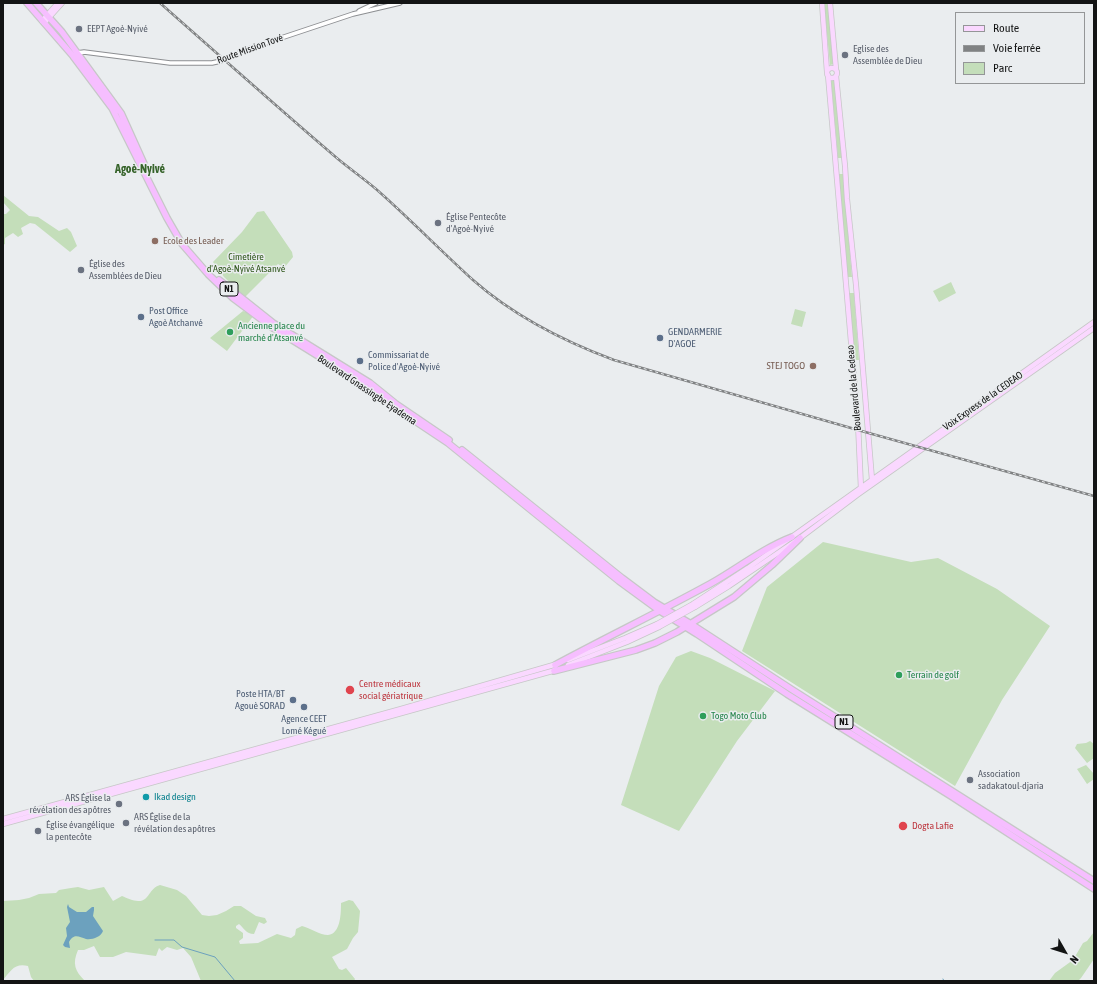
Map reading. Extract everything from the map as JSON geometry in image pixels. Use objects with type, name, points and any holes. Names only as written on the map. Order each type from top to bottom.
[{"type":"highway","name":"Boulevard Gnassingbe Eyadema","points":[[27,3],[43,22],[75,54],[120,112],[154,186],[180,235],[200,260],[222,283],[273,323],[370,384],[458,447],[662,609],[686,627],[714,642]]},
{"type":"highway","name":"Boulevard Gnassingbe Eyadema","points":[[36,3],[49,16],[112,108],[177,237],[222,288],[273,328],[349,375],[448,443],[648,603],[692,624],[714,642]]},
{"type":"highway","points":[[555,668],[615,632],[645,619],[730,572],[782,541],[792,537]]},
{"type":"highway","points":[[555,668],[636,650],[655,643],[692,624],[734,597],[772,565],[800,538]]},
{"type":"highway","points":[[645,619],[649,612],[650,606],[648,603]]},
{"type":"highway","points":[[700,629],[700,623],[705,616]]},
{"type":"highway","name":"N1","points":[[714,642],[953,794],[1094,881]]},
{"type":"highway","name":"N1","points":[[953,794],[1060,868],[1094,889]]},
{"type":"highway","points":[[1060,868],[1063,862]]},
{"type":"main road","points":[[49,16],[58,3]]},
{"type":"main road","points":[[43,22],[62,3]]},
{"type":"main road","name":"Boulevard de la Cedeao","points":[[822,3],[845,286],[858,423],[861,488]]},
{"type":"main road","name":"Boulevard de la Cedeao","points":[[830,3],[872,480]]},
{"type":"main road","points":[[836,69],[831,68],[828,73],[831,77],[836,76]]},
{"type":"main road","points":[[844,163],[839,161],[835,167],[840,172],[845,169]]},
{"type":"main road","points":[[855,282],[849,280],[845,286],[850,291],[855,288]]},
{"type":"main road","name":"Voix Express de la CEDEAO","points":[[694,606],[1094,322]]},
{"type":"main road","points":[[3,824],[555,668],[602,647],[658,626],[729,586],[800,538],[857,495],[1094,328]]},
{"type":"main road","points":[[852,364],[862,364]]},
{"type":"main road","points":[[858,423],[868,426]]},
{"type":"main road","points":[[858,437],[869,440]]},
{"type":"main road","points":[[866,490],[872,480]]},
{"type":"main road","points":[[857,495],[861,488]]},
{"type":"main road","points":[[3,819],[555,668]]},
{"type":"street","points":[[353,14],[376,3]]},
{"type":"street","name":"Route Mission Tové","points":[[75,54],[84,52],[170,64],[212,63],[221,61],[248,49],[353,14],[384,5],[400,3]]},
{"type":"green space","points":[[824,3],[828,3],[834,64],[830,65]]},
{"type":"green space","points":[[831,80],[835,80],[842,158],[838,158]]},
{"type":"green space","points":[[839,174],[843,174],[852,277],[847,277]]},
{"type":"green space","points":[[3,195],[29,216],[38,217],[59,231],[67,228],[71,232],[77,246],[70,252],[35,224],[30,223],[21,228],[23,234],[18,237],[13,233],[5,238],[5,244],[3,245],[3,214],[6,214],[10,210],[3,202]]},
{"type":"green space","name":"Cimetière d'Agoè-Nyivé Atsanvé","points":[[264,211],[292,252],[293,257],[284,268],[278,264],[245,297],[224,277],[213,262],[242,232],[257,212]]},
{"type":"green space","points":[[951,282],[956,293],[939,302],[933,291]]},
{"type":"green space","points":[[849,293],[854,293],[859,360],[854,360]]},
{"type":"green space","points":[[795,309],[806,312],[802,327],[791,324]]},
{"type":"green space","name":"Ancienne place du marché d'Atsanvé","points":[[243,311],[254,315],[227,351],[210,338]]},
{"type":"green space","name":"Terrain de golf","points":[[823,542],[911,562],[938,558],[997,589],[1050,626],[1002,700],[955,786],[742,651],[767,587]]},
{"type":"green space","name":"Togo Moto Club","points":[[691,651],[710,658],[775,691],[737,741],[679,831],[621,805],[659,686],[676,657]]},
{"type":"green space","points":[[1090,741],[1094,744],[1094,758],[1087,763],[1075,748],[1077,744]]},
{"type":"green space","points":[[1086,765],[1094,774],[1094,779],[1087,784],[1077,769]]},
{"type":"green space","points":[[160,885],[177,890],[186,896],[202,915],[217,915],[234,906],[241,906],[256,916],[265,918],[267,922],[264,924],[259,922],[254,934],[247,932],[239,924],[236,926],[236,928],[243,933],[243,938],[239,941],[240,944],[258,943],[277,934],[291,938],[295,935],[296,929],[302,926],[322,934],[332,934],[338,927],[341,903],[349,900],[353,901],[360,911],[358,932],[347,949],[332,957],[339,969],[342,970],[346,968],[355,979],[354,981],[201,981],[191,957],[183,948],[177,950],[167,947],[162,951],[159,948],[156,956],[126,952],[113,957],[100,957],[94,946],[84,950],[78,950],[76,955],[75,963],[77,970],[85,981],[34,981],[31,977],[28,966],[23,965],[13,968],[3,980],[3,901],[19,900],[39,894],[56,893],[59,890],[78,887],[89,890],[104,887],[113,901],[122,896],[142,901],[153,889]]},
{"type":"green space","points":[[1094,932],[1094,959],[1081,978],[1078,981],[1049,981],[1055,973],[1073,960],[1083,943],[1087,941]]},
{"type":"water","points":[[68,904],[69,907],[77,912],[86,912],[94,907],[93,916],[103,931],[102,933],[96,938],[86,939],[73,937],[69,942],[70,948],[65,947],[63,945],[67,936],[66,928],[70,922],[67,907]]},
{"type":"waterway","points":[[155,940],[174,940],[182,947],[215,957],[235,981]]},
{"type":"railway","points":[[160,3],[316,140],[376,189],[473,280],[505,305],[558,336],[614,360],[1094,496]]},
{"type":"place","name":"EEPT Agoè-Nyivé","points":[[79,29]]},
{"type":"place","name":"Eglise des Assemblée de Dieu","points":[[845,55]]},
{"type":"place","name":"Église Pentecôte d'Agoè-Nyivé","points":[[438,223]]},
{"type":"place","name":"Ecole des Leader","points":[[155,241]]},
{"type":"place","name":"Église des Assemblées de Dieu","points":[[81,270]]},
{"type":"place","name":"Post Office Agoè Atchanvé","points":[[141,317]]},
{"type":"place","name":"Ancienne place du marché d'Atsanvé","points":[[230,332]]},
{"type":"place","name":"GENDARMERIE D'AGOE","points":[[660,338]]},
{"type":"place","name":"Commissariat de Police d'Agoè-Nyivé","points":[[360,361]]},
{"type":"place","name":"STEJ TOGO","points":[[813,366]]},
{"type":"place","name":"Terrain de golf","points":[[899,675]]},
{"type":"place","name":"Centre médicaux social gériatrique","points":[[350,690]]},
{"type":"place","name":"Poste HTA/BT Agouè SORAD","points":[[293,700]]},
{"type":"place","name":"Agence CEET Lomé Kégué","points":[[304,707]]},
{"type":"place","name":"Togo Moto Club","points":[[703,716]]},
{"type":"place","name":"Association sadakatoul-djaria","points":[[970,780]]},
{"type":"place","name":"Ikad design","points":[[146,797]]},
{"type":"place","name":"ARS Église la révélation des apôtres","points":[[119,804]]},
{"type":"place","name":"ARS Église de la révélation des apôtres","points":[[126,823]]},
{"type":"place","name":"Dogta Lafie","points":[[903,826]]},
{"type":"place","name":"Église évangélique la pentecôte","points":[[38,831]]},
{"type":"district","name":"Agoè-Nyivé","points":[[140,169]]}]
